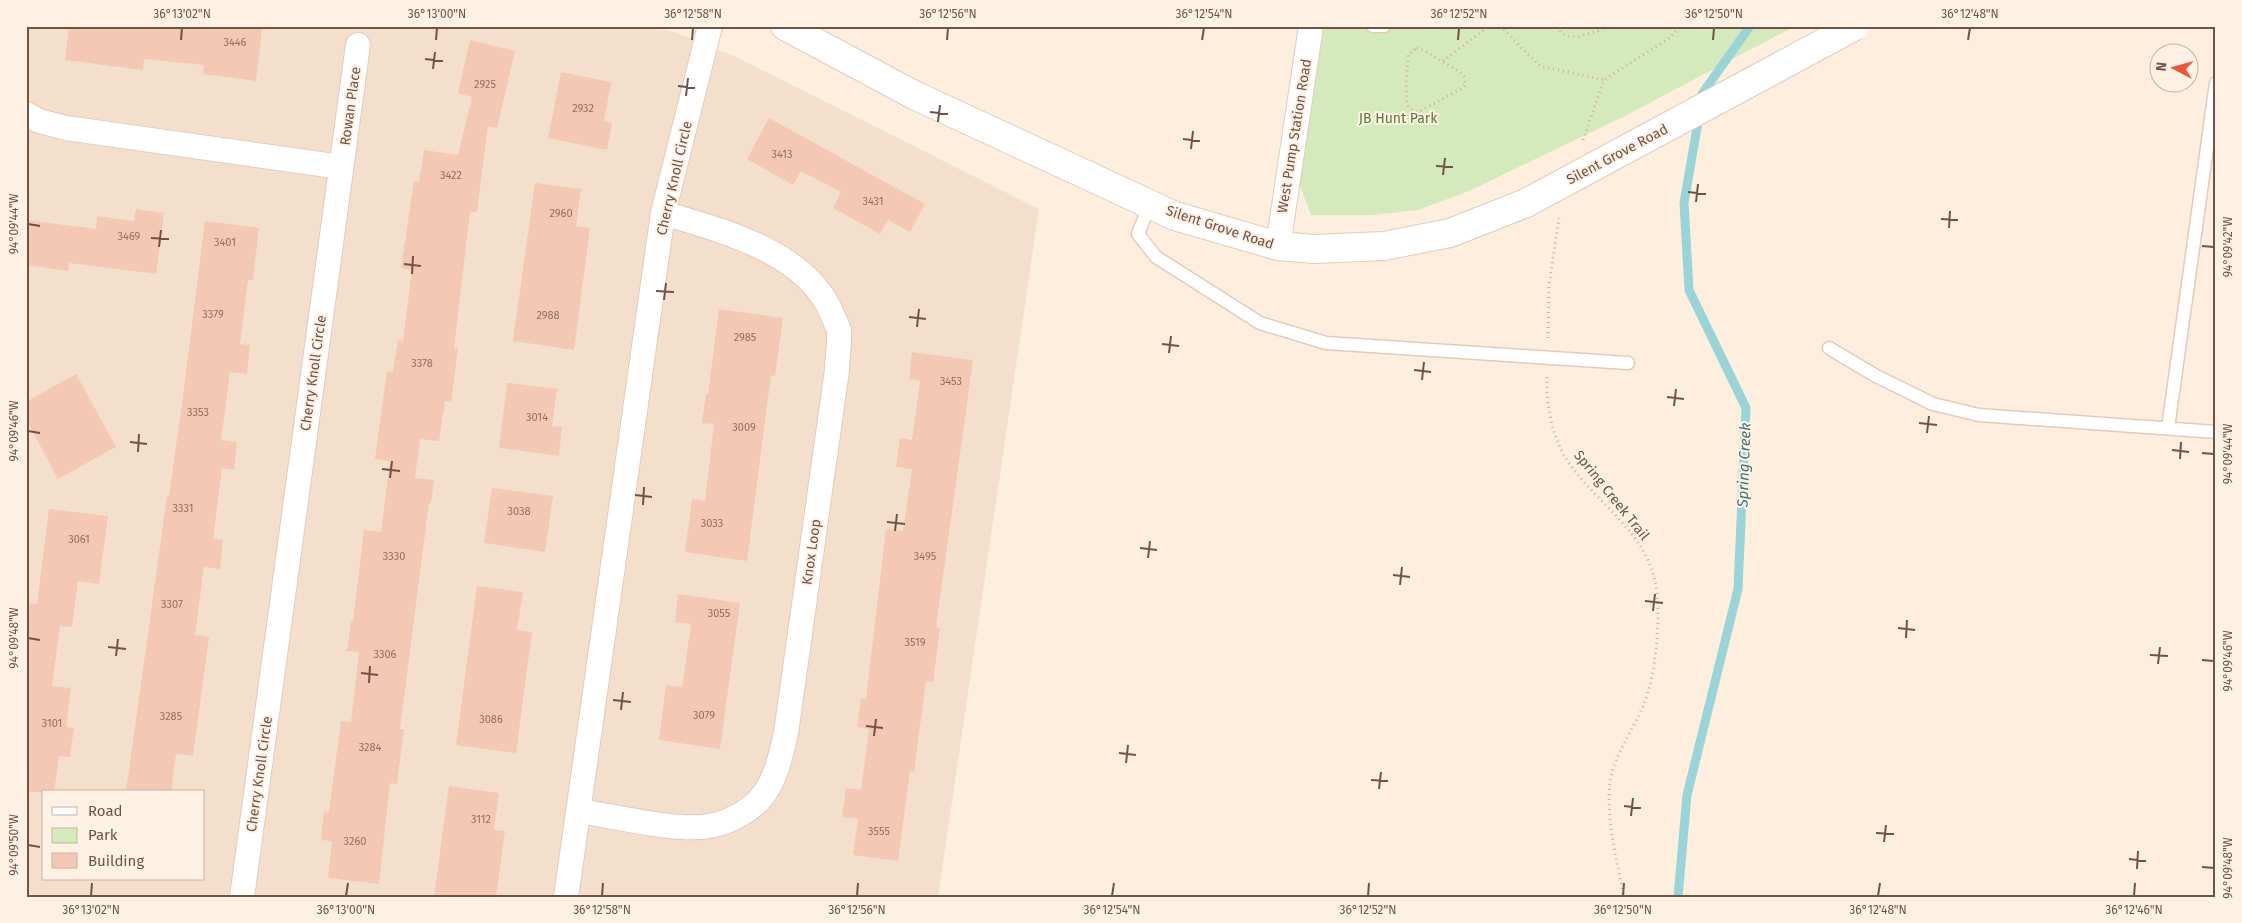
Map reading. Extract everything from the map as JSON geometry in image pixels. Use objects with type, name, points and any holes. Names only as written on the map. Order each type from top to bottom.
[{"type":"street","name":"Cherry Knoll Circle","points":[[566,897],[663,213],[710,26]]},
{"type":"street","name":"Silent Grove Road","points":[[784,26],[914,95],[1175,216],[1278,246],[1314,249],[1384,246],[1450,233],[1526,204],[1855,26]]},
{"type":"street","name":"West Pump Station Road","points":[[1278,246],[1311,26]]},
{"type":"street","name":"Rowan Place","points":[[341,166],[358,45]]},
{"type":"street","points":[[26,114],[39,121],[66,128],[341,166]]},
{"type":"street","name":"Cherry Knoll Circle","points":[[242,897],[341,166]]},
{"type":"street","name":"Knox Loop","points":[[579,810],[676,826],[708,827],[731,820],[764,795],[778,767],[786,733],[837,370],[839,331],[826,299],[798,270],[769,250],[713,227],[663,213]]},
{"type":"lane","points":[[1373,26],[1384,26]]},
{"type":"lane","points":[[2168,428],[2216,83]]},
{"type":"lane","points":[[1150,204],[1138,234],[1156,257],[1260,323],[1326,343],[1628,363]]},
{"type":"lane","points":[[1829,348],[1876,376],[1934,404],[1979,415],[2216,432]]},
{"type":"path","points":[[1443,61],[1489,26]]},
{"type":"path","points":[[1500,26],[1540,66],[1604,80]]},
{"type":"path","points":[[1558,26],[1560,31],[1567,36],[1582,36],[1610,26]]},
{"type":"path","points":[[1581,146],[1604,80],[1671,37],[1680,26]]},
{"type":"path","points":[[1417,48],[1443,61],[1460,72],[1466,84],[1461,89],[1423,110],[1418,112],[1412,110],[1408,105],[1407,98],[1408,55],[1417,48]]},
{"type":"path","name":"Spring Creek Trail","points":[[1560,211],[1549,285],[1547,388],[1553,430],[1567,460],[1640,541],[1655,581],[1659,639],[1645,703],[1618,759],[1610,783],[1611,825],[1624,897]]},
{"type":"shaded area","points":[[26,26],[636,26],[675,32],[738,58],[1039,209],[938,897],[26,897]]},
{"type":"green space","name":"JB Hunt Park","points":[[1315,26],[1795,26],[1625,116],[1469,191],[1418,210],[1373,215],[1311,215],[1297,178]]},
{"type":"building","points":[[69,26],[244,26],[262,29],[256,81],[203,74],[204,65],[144,59],[143,70],[65,60]]},
{"type":"building","points":[[470,40],[515,51],[497,128],[488,126],[477,212],[470,212],[454,348],[458,348],[451,402],[445,401],[439,441],[420,439],[415,478],[434,480],[431,503],[429,503],[400,729],[404,729],[397,784],[390,783],[379,884],[328,878],[332,841],[321,840],[324,811],[329,812],[341,721],[351,722],[359,652],[347,651],[351,621],[353,621],[364,530],[381,532],[390,461],[375,459],[387,371],[393,372],[398,340],[403,341],[412,270],[401,268],[414,181],[419,182],[424,150],[458,155],[472,97],[458,93]]},
{"type":"building","points":[[561,72],[611,82],[604,121],[612,123],[607,150],[548,138]]},
{"type":"building","points":[[769,118],[925,204],[910,232],[888,220],[880,234],[833,208],[841,192],[801,171],[793,185],[747,159]]},
{"type":"building","points":[[535,183],[581,189],[576,226],[590,228],[574,350],[513,341]]},
{"type":"building","points":[[136,209],[164,213],[156,274],[69,263],[68,271],[26,265],[26,220],[96,229],[97,216],[134,221]]},
{"type":"building","points":[[205,221],[259,228],[253,280],[248,280],[240,344],[250,345],[247,374],[230,372],[221,440],[237,442],[234,470],[222,468],[213,539],[223,540],[220,569],[204,567],[195,635],[209,637],[193,756],[176,754],[171,790],[126,790],[167,496],[169,496]]},
{"type":"building","points":[[719,309],[783,318],[775,376],[771,375],[747,561],[685,552],[692,499],[705,501],[714,424],[702,423],[706,394],[708,394]]},
{"type":"building","points":[[912,352],[973,360],[936,627],[940,628],[933,682],[926,681],[914,772],[910,771],[898,861],[853,855],[858,819],[842,817],[846,788],[861,790],[869,729],[857,727],[861,699],[866,699],[886,529],[903,531],[912,469],[896,467],[900,438],[912,440],[920,381],[909,379]]},
{"type":"building","points":[[76,374],[116,447],[58,479],[26,419],[26,402]]},
{"type":"building","points":[[507,383],[557,389],[552,426],[562,427],[559,456],[499,448]]},
{"type":"building","points":[[492,488],[553,496],[545,552],[484,543]]},
{"type":"building","points":[[49,509],[108,516],[99,584],[78,581],[72,627],[60,626],[52,686],[71,688],[66,727],[74,728],[70,757],[59,756],[54,790],[26,792],[26,603],[37,604]]},
{"type":"building","points":[[477,586],[523,592],[517,630],[532,632],[516,753],[456,745]]},
{"type":"building","points":[[678,594],[740,603],[720,749],[659,740],[666,685],[682,687],[691,624],[675,622]]},
{"type":"building","points":[[449,786],[499,793],[494,830],[505,831],[496,897],[434,897]]},
{"type":"waterway","name":"Spring Creek","points":[[1701,103],[1702,94],[1750,26]]},
{"type":"waterway","name":"Spring Creek","points":[[1678,897],[1687,795],[1738,589],[1746,408],[1689,290],[1684,203],[1699,116]]}]
